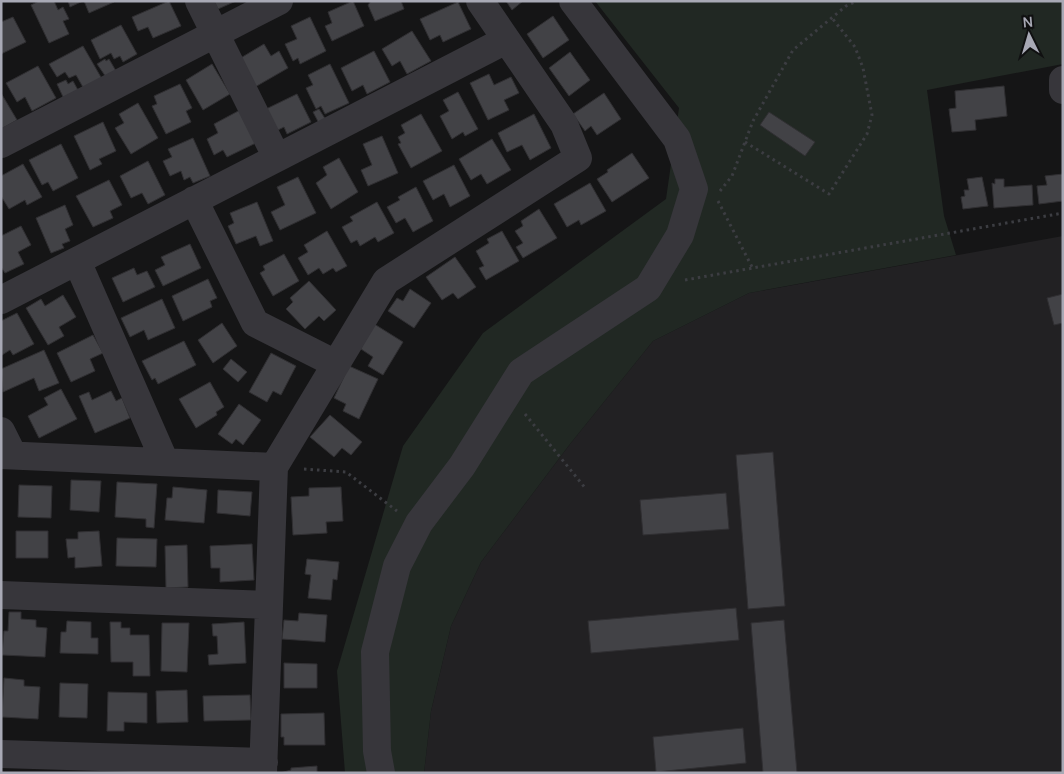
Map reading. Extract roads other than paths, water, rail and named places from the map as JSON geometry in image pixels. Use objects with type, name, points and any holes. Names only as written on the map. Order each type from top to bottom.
[{"type":"street","points":[[199,1],[277,158]]},
{"type":"street","points":[[1,144],[279,1]]},
{"type":"street","points":[[1,754],[264,767],[267,605],[274,467],[386,282],[578,158],[564,124],[480,1]]},
{"type":"street","points":[[381,773],[377,752],[375,652],[397,566],[419,524],[462,466],[521,372],[648,288],[680,235],[694,189],[677,139],[573,1]]},
{"type":"street","points":[[1,300],[506,40]]},
{"type":"street","points":[[1063,80],[1063,90]]},
{"type":"street","points":[[194,200],[255,323],[336,364]]},
{"type":"street","points":[[77,261],[165,462]]},
{"type":"street","points":[[5,447],[165,462],[274,467]]},
{"type":"street","points":[[1,595],[267,605]]}]
